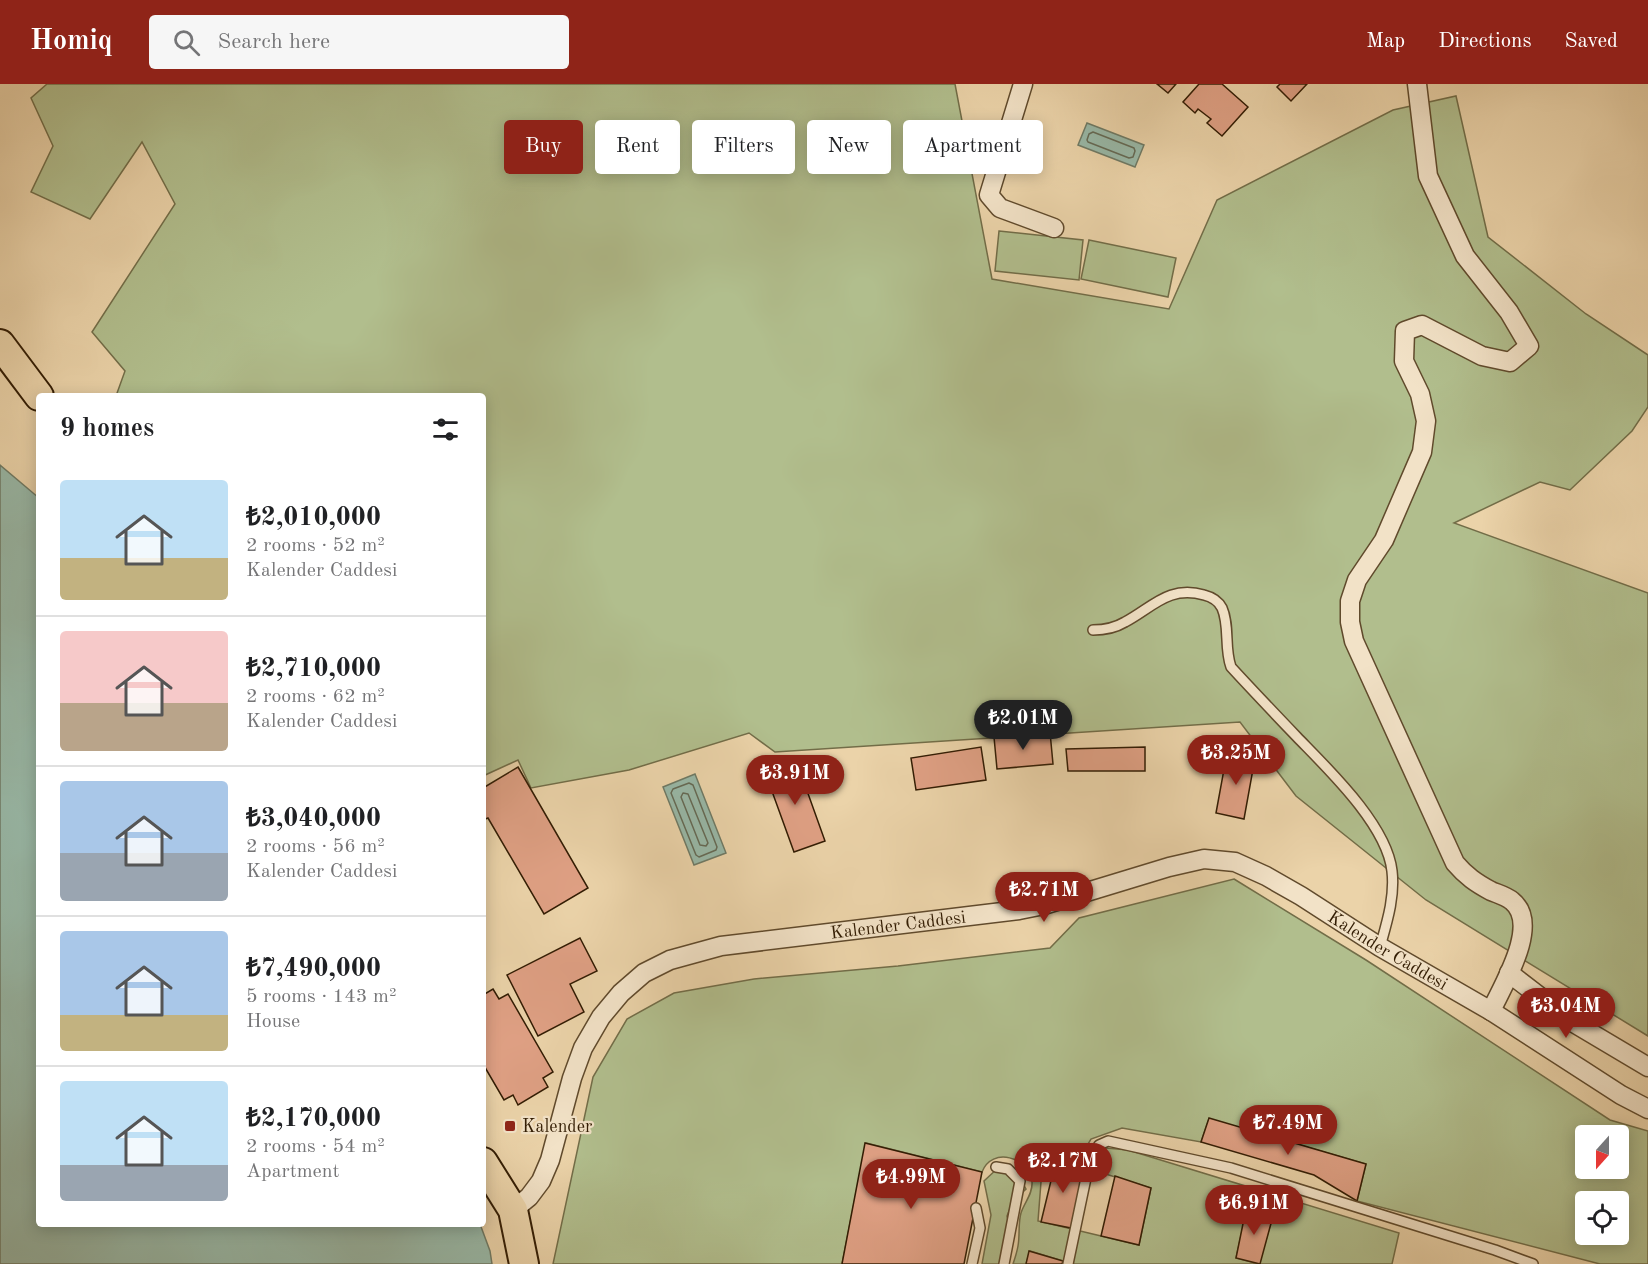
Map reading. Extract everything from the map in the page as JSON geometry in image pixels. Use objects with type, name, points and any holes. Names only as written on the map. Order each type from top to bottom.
[{"type":"main road","points":[[0,344],[37,393]]},
{"type":"main road","points":[[486,1167],[513,1210],[525,1264]]},
{"type":"street","points":[[1023,84],[989,195],[1000,208],[1054,228]]},
{"type":"street","points":[[1417,84],[1428,177],[1465,256],[1509,312],[1528,346],[1510,362],[1482,357],[1422,325],[1405,331],[1404,361],[1420,394],[1426,421],[1422,452],[1384,540],[1357,580],[1350,601],[1350,622],[1354,641],[1455,863],[1476,883],[1513,901],[1523,916],[1523,936],[1491,1011]]},
{"type":"street","name":"Kalender Caddesi","points":[[513,1210],[529,1197],[541,1181],[550,1160],[572,1077],[583,1048],[601,1017],[621,993],[644,973],[670,960],[721,946],[1019,910],[1044,905],[1169,867],[1204,859],[1235,862],[1266,876],[1380,947],[1491,1011],[1621,1095],[1648,1109]]},
{"type":"street","points":[[1509,973],[1574,1023],[1648,1067]]},
{"type":"lane","points":[[1094,630],[1115,627],[1162,598],[1180,592],[1196,592],[1213,597],[1222,606],[1227,656],[1231,667],[1353,796],[1371,822],[1386,852],[1392,868],[1393,888],[1391,906],[1380,947]]},
{"type":"lane","points":[[1068,1264],[1090,1159],[1099,1145],[1108,1141],[1231,1168],[1496,1250],[1533,1264]]},
{"type":"lane","points":[[996,1167],[1008,1169],[1020,1181],[1004,1264]]},
{"type":"lane","points":[[972,1264],[980,1228],[976,1208]]},
{"type":"green space","points":[[47,84],[955,84],[962,120],[903,120],[903,174],[972,174],[992,279],[1169,309],[1217,200],[1393,110],[1456,96],[1488,237],[1586,314],[1648,355],[1648,407],[1632,431],[1570,490],[1540,482],[1454,523],[1648,593],[1648,1036],[1426,900],[1296,796],[1240,722],[775,752],[749,733],[629,770],[531,788],[518,760],[486,775],[486,393],[117,393],[125,371],[92,332],[175,204],[142,142],[90,219],[31,192],[53,146],[31,98]]},
{"type":"green space","points":[[999,231],[1083,240],[1079,280],[995,271]]},
{"type":"green space","points":[[1089,240],[1176,258],[1168,297],[1081,279]]},
{"type":"green space","points":[[1234,879],[1366,960],[1610,1120],[1627,1125],[1575,1125],[1575,1179],[1629,1179],[1629,1126],[1648,1131],[1648,1264],[1600,1264],[1357,1201],[1366,1164],[1209,1119],[1201,1142],[1122,1128],[1091,1139],[1076,1164],[1050,1159],[1041,1182],[1038,1221],[1139,1245],[1151,1188],[1099,1172],[1106,1148],[1128,1150],[1399,1233],[1392,1264],[1259,1264],[1062,1264],[1063,1261],[1030,1251],[1026,1264],[1013,1264],[1018,1246],[1021,1213],[1032,1186],[1029,1173],[1024,1166],[1010,1158],[1001,1157],[987,1164],[982,1172],[866,1143],[842,1264],[553,1264],[593,1077],[627,1019],[674,993],[754,979],[898,966],[1050,948],[1079,918]],"holes":[[[1247,1209],[1273,1216],[1259,1264],[1236,1258]]]},
{"type":"green space","points":[[1000,1166],[1017,1172],[1026,1189],[1013,1201],[1007,1216],[1011,1232],[1000,1264],[982,1264],[991,1215],[984,1181]]},
{"type":"water","points":[[1087,123],[1144,145],[1135,167],[1078,145]]},
{"type":"water","points":[[0,465],[36,495],[36,1227],[481,1227],[492,1264],[0,1264]]},
{"type":"water","points":[[695,774],[726,853],[694,865],[663,787]]},
{"type":"building","points":[[1157,84],[1176,84],[1168,93]]},
{"type":"building","points":[[1199,84],[1222,84],[1248,107],[1222,136],[1207,123],[1211,119],[1198,109],[1195,113],[1183,102]]},
{"type":"building","points":[[1280,84],[1307,84],[1291,101],[1277,87]]},
{"type":"building","points":[[1050,732],[1053,764],[997,769],[994,737]]},
{"type":"building","points":[[981,747],[986,780],[916,790],[911,758]]},
{"type":"building","points":[[1145,747],[1145,771],[1068,771],[1066,749]]},
{"type":"building","points":[[1227,753],[1255,758],[1244,819],[1216,813]]},
{"type":"building","points":[[796,760],[825,841],[794,852],[765,772]]},
{"type":"building","points":[[518,767],[588,888],[544,914],[488,818],[486,819],[486,786]]},
{"type":"building","points":[[580,938],[597,971],[570,984],[584,1012],[538,1036],[507,975]]},
{"type":"building","points":[[493,989],[499,999],[508,994],[553,1072],[543,1078],[548,1087],[518,1105],[513,1095],[504,1100],[486,1069],[486,993]]},
{"type":"building","points":[[1209,1118],[1366,1164],[1357,1201],[1314,1175],[1201,1142]]},
{"type":"building","points":[[865,1143],[982,1172],[964,1264],[842,1264]]},
{"type":"building","points":[[1056,1160],[1086,1168],[1071,1228],[1041,1222]]},
{"type":"building","points":[[1115,1176],[1151,1188],[1139,1245],[1101,1236]]},
{"type":"building","points":[[1246,1209],[1273,1216],[1260,1264],[1236,1258]]},
{"type":"building","points":[[1029,1251],[1063,1261],[1062,1264],[1026,1264]]},
{"type":"place","name":"Kalender","points":[[510,1126]]}]
